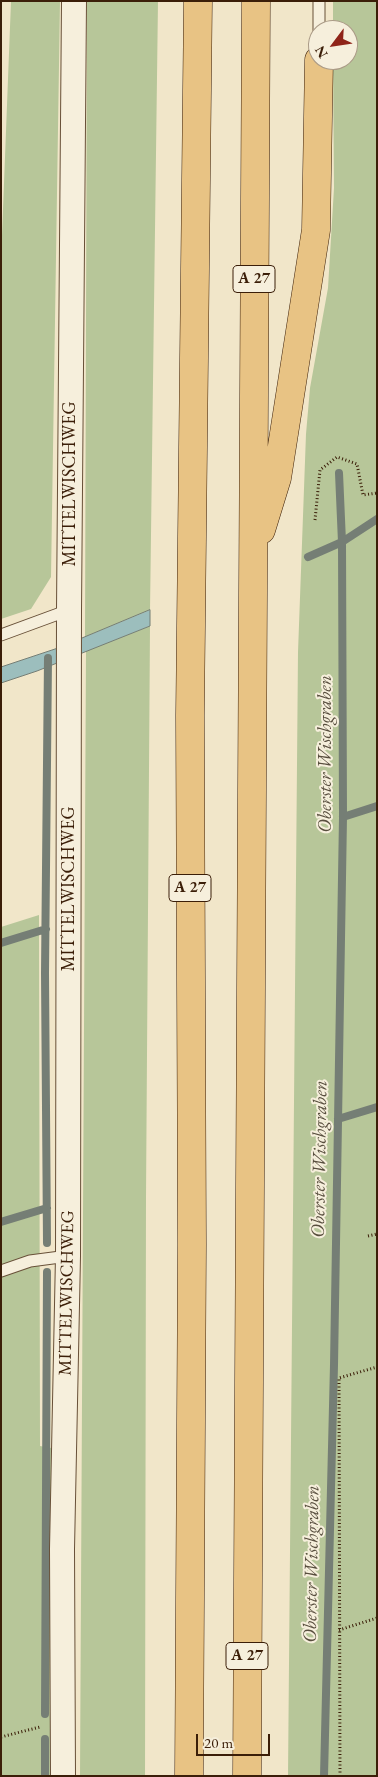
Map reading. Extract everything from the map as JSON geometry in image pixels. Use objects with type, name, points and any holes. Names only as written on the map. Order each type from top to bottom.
[{"type":"highway","name":"A 27","points":[[189,1776],[192,1254],[190,715],[198,1]]},
{"type":"highway","name":"A 27","points":[[247,1776],[256,1]]},
{"type":"highway","points":[[252,558],[277,478],[316,230],[319,70]]},
{"type":"street","name":"MITTELWISCHWEG","points":[[63,1776],[62,1549],[68,1256],[69,610],[74,1]]},
{"type":"lane","points":[[319,1],[319,20]]},
{"type":"lane","points":[[1,635],[69,610]]},
{"type":"lane","points":[[1,1271],[30,1261],[68,1256]]},
{"type":"path","points":[[315,520],[320,470],[337,456],[357,464],[363,495],[377,493]]},
{"type":"path","points":[[368,1236],[377,1234]]},
{"type":"path","points":[[340,1776],[339,1378],[377,1367]]},
{"type":"path","points":[[339,1630],[377,1618]]},
{"type":"path","points":[[1,1737],[62,1721]]},
{"type":"green space","points":[[11,1],[60,1],[51,577],[31,609],[1,619],[1,261]]},
{"type":"green space","points":[[87,1],[158,1],[150,610],[85,637]]},
{"type":"green space","points":[[333,1],[377,1],[377,1776],[288,1776],[298,652],[306,434],[310,388],[328,288],[334,188],[333,70],[358,70],[358,20],[333,20]]},
{"type":"green space","points":[[150,626],[146,1196],[145,1776],[80,1776],[86,651]]},
{"type":"green space","points":[[39,915],[40,1446],[57,1449],[54,1776],[1,1776],[1,927]]},
{"type":"water","points":[[150,610],[150,626],[37,671],[1,683],[1,667],[58,648]]},
{"type":"waterway","name":"Oberster Wischgraben","points":[[324,1776],[334,1365],[343,817],[342,542],[339,473]]},
{"type":"waterway","name":"Oberster Wischgraben","points":[[308,557],[342,542],[377,519]]},
{"type":"waterway","points":[[47,1243],[45,973],[48,658]]},
{"type":"waterway","points":[[343,817],[377,806]]},
{"type":"waterway","points":[[1,943],[46,929]]},
{"type":"waterway","points":[[338,1119],[377,1107]]},
{"type":"waterway","points":[[1,1222],[47,1208]]},
{"type":"waterway","points":[[45,1714],[47,1272]]},
{"type":"waterway","points":[[45,1739],[45,1776]]}]
